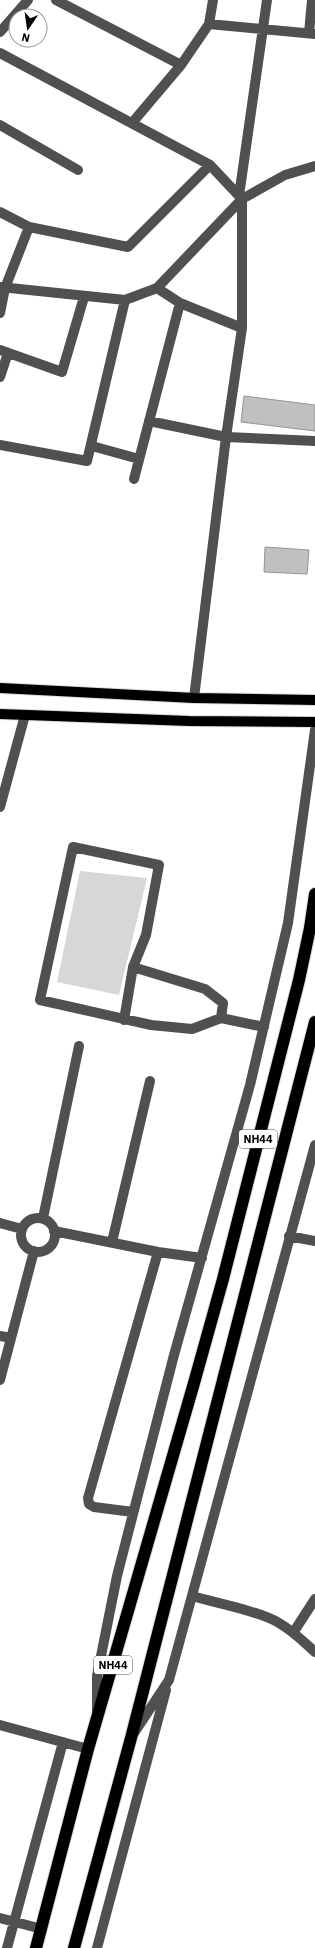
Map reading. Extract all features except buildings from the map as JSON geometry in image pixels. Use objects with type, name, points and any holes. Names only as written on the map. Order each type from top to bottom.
[{"type":"highway","name":"NH44","points":[[36,1948],[88,1748],[194,1383],[299,980],[310,928],[315,894]]},
{"type":"highway","name":"NH44","points":[[74,1948],[131,1738],[315,1022]]},
{"type":"main road","points":[[0,688],[194,698],[315,700]]},
{"type":"main road","points":[[0,714],[189,722],[315,722]]},
{"type":"street","points":[[0,32],[28,0]]},
{"type":"street","points":[[56,0],[181,65]]},
{"type":"street","points":[[132,123],[181,65],[209,24],[212,0]]},
{"type":"street","points":[[194,698],[226,437],[242,328],[241,197],[261,30],[267,0]]},
{"type":"street","points":[[209,24],[312,34],[312,0]]},
{"type":"street","points":[[0,53],[210,165],[241,197]]},
{"type":"street","points":[[0,125],[78,170]]},
{"type":"street","points":[[0,212],[28,227],[128,247],[210,165]]},
{"type":"street","points":[[3,287],[84,297],[126,300],[157,288],[241,197],[285,175],[315,166]]},
{"type":"street","points":[[0,313],[3,287],[28,227]]},
{"type":"street","points":[[157,288],[180,303],[242,328]]},
{"type":"street","points":[[0,378],[4,351],[62,372],[84,297]]},
{"type":"street","points":[[0,445],[87,461],[92,446],[126,300]]},
{"type":"street","points":[[134,479],[180,303]]},
{"type":"street","points":[[149,421],[226,437],[315,441]]},
{"type":"street","points":[[92,446],[139,459]]},
{"type":"street","points":[[0,807],[24,715]]},
{"type":"street","points":[[96,1724],[97,1676],[117,1576],[174,1355],[250,1085],[288,923],[315,730]]},
{"type":"street","points":[[124,1020],[133,967],[146,935],[159,865],[73,847],[40,1000],[124,1020],[151,1025],[192,1029],[221,1018],[264,1027]]},
{"type":"street","points":[[133,967],[205,989],[223,1003],[221,1018]]},
{"type":"street","points":[[43,1218],[79,1046]]},
{"type":"street","points":[[112,1242],[150,1082]]},
{"type":"street","points":[[97,1948],[289,1236],[315,1145]]},
{"type":"street","points":[[43,1218],[48,1221],[54,1231],[52,1244],[47,1249],[41,1251],[34,1251],[27,1248],[21,1236],[22,1229],[30,1220],[43,1218]]},
{"type":"street","points":[[0,1223],[22,1229]]},
{"type":"street","points":[[54,1231],[158,1252],[202,1258]]},
{"type":"street","points":[[289,1236],[315,1241]]},
{"type":"street","points":[[0,1380],[34,1251]]},
{"type":"street","points":[[133,1512],[94,1507],[89,1504],[88,1498],[158,1252]]},
{"type":"street","points":[[0,1336],[11,1338]]},
{"type":"street","points":[[192,1596],[265,1617],[293,1633],[315,1652]]},
{"type":"street","points":[[293,1633],[315,1598]]},
{"type":"street","points":[[131,1738],[169,1680]]},
{"type":"street","points":[[0,1725],[88,1748]]},
{"type":"street","points":[[7,1948],[63,1742]]},
{"type":"street","points":[[0,1918],[42,1929]]},
{"type":"shaded area","points":[[80,871],[147,878],[119,995],[57,982]]}]
